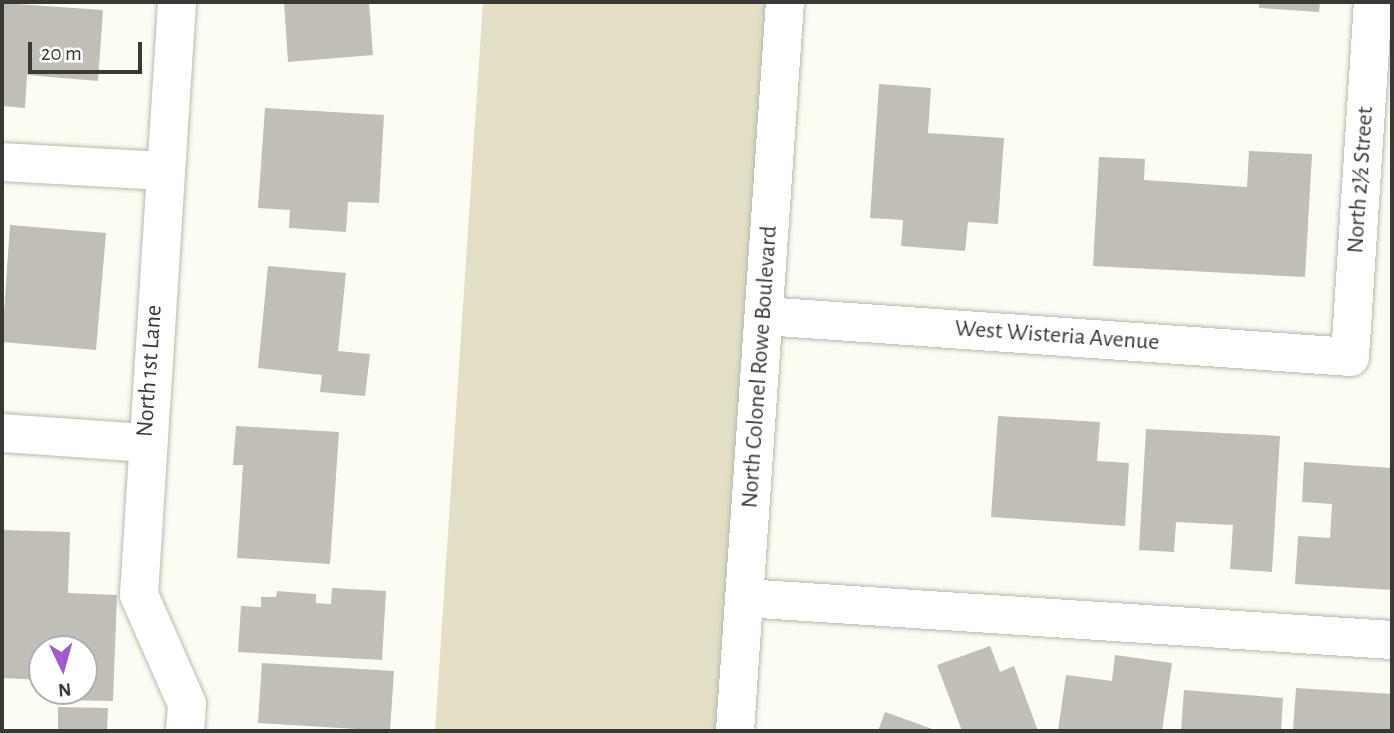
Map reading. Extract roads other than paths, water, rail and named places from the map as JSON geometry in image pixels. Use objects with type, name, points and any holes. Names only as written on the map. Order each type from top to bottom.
[{"type":"street","name":"North 1st Lane","points":[[177,2],[163,171],[139,595],[187,704],[185,731]]},
{"type":"street","name":"North Colonel Rowe Boulevard","points":[[735,731],[785,2]]},
{"type":"street","name":"North 2½ Street","points":[[1350,357],[1373,2]]},
{"type":"street","points":[[2,162],[163,171]]},
{"type":"street","name":"West Wisteria Avenue","points":[[764,316],[1350,357]]},
{"type":"street","points":[[2,433],[146,443]]},
{"type":"street","points":[[744,598],[1392,640]]}]
